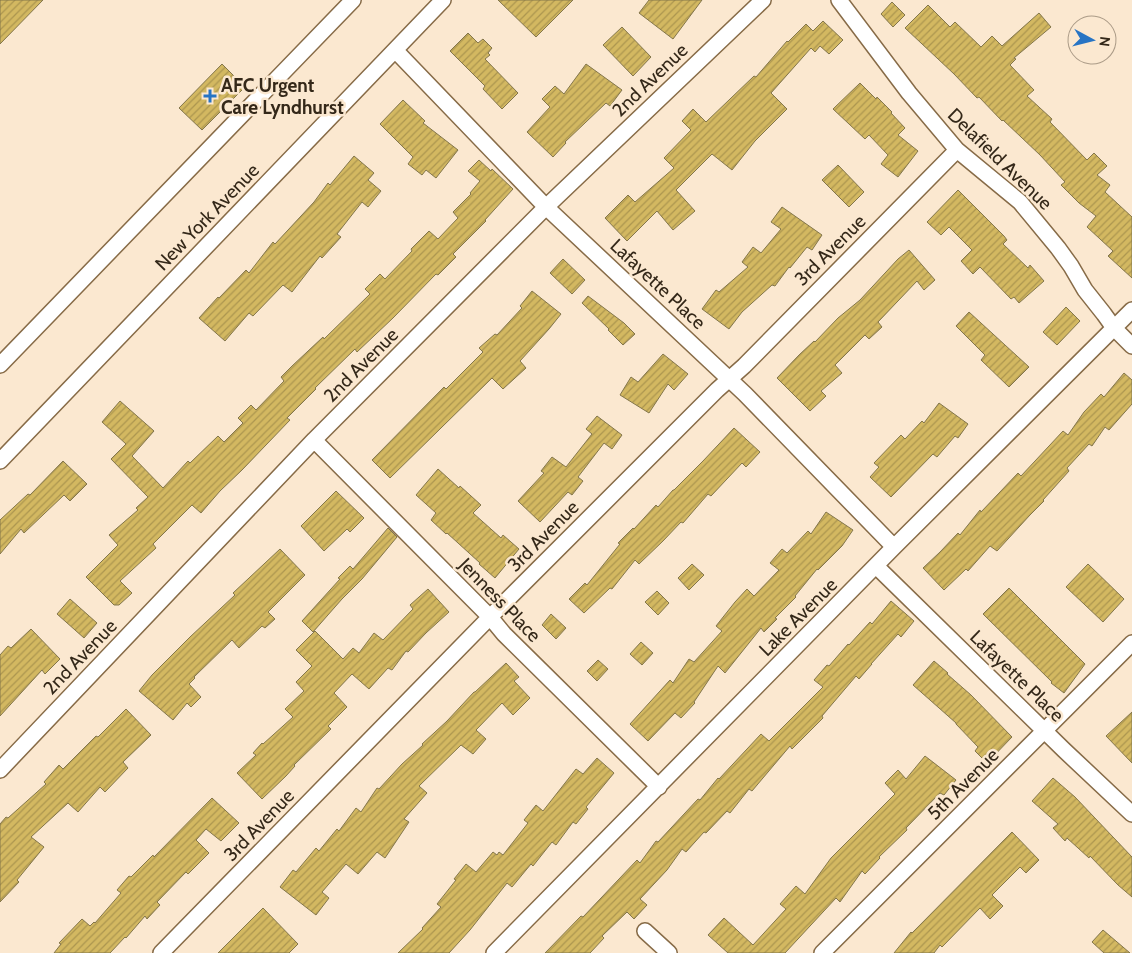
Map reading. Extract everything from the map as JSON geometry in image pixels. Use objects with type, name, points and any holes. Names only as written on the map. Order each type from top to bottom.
[{"type":"street","points":[[0,364],[353,0]]},
{"type":"street","name":"New York Avenue","points":[[0,461],[443,0]]},
{"type":"street","name":"2nd Avenue","points":[[0,770],[314,440],[546,207],[763,0]]},
{"type":"street","name":"Delafield Avenue","points":[[839,0],[909,94],[957,150],[1020,202],[1062,254],[1085,290],[1114,328],[1132,346]]},
{"type":"street","name":"Lafayette Place","points":[[395,50],[546,207],[730,379],[894,547]]},
{"type":"street","name":"3rd Avenue","points":[[161,953],[490,617],[744,366],[957,150]]},
{"type":"street","name":"Lake Avenue","points":[[494,953],[894,547],[1132,310]]},
{"type":"street","name":"Jenness Place","points":[[314,440],[490,617],[504,634],[658,787]]},
{"type":"street","name":"Lafayette Place","points":[[876,566],[1044,731],[1132,814]]},
{"type":"street","name":"5th Avenue","points":[[822,953],[1132,642]]},
{"type":"street","points":[[645,931],[668,953]]},
{"type":"building","points":[[0,0],[43,0],[0,44]]},
{"type":"building","points":[[498,0],[573,0],[536,37]]},
{"type":"building","points":[[649,0],[702,0],[673,39],[639,13]]},
{"type":"building","points":[[892,2],[905,15],[893,27],[881,14]]},
{"type":"building","points":[[928,5],[950,27],[955,22],[981,47],[992,36],[1002,46],[1039,13],[1051,27],[1014,58],[1016,59],[1010,65],[1034,90],[1027,96],[1052,119],[1050,122],[1087,160],[1094,153],[1107,166],[1097,175],[1110,185],[1105,192],[1132,217],[1132,278],[1108,256],[1113,251],[1087,227],[1096,216],[1079,203],[1061,185],[1065,182],[1040,155],[1002,121],[979,97],[977,98],[905,28]]},
{"type":"building","points":[[823,21],[843,40],[829,54],[820,46],[815,52],[811,48],[771,93],[787,109],[755,141],[732,170],[712,154],[676,190],[695,211],[673,230],[657,211],[627,241],[605,218],[628,195],[635,202],[674,168],[664,158],[691,130],[682,121],[693,109],[706,122],[754,76],[756,77],[787,41],[806,24],[813,31]]},
{"type":"building","points":[[622,27],[651,57],[633,76],[603,45]]},
{"type":"building","points":[[468,33],[478,43],[483,39],[492,48],[488,53],[490,55],[485,59],[518,93],[502,109],[483,89],[485,86],[450,51]]},
{"type":"building","points":[[222,64],[245,87],[202,130],[179,108]]},
{"type":"building","points":[[586,64],[622,90],[610,106],[606,103],[565,142],[553,157],[527,132],[550,107],[542,99],[555,86],[564,94]]},
{"type":"building","points":[[860,83],[892,112],[905,128],[898,135],[918,151],[898,177],[881,164],[888,155],[869,135],[865,139],[833,109]]},
{"type":"building","points":[[403,100],[425,121],[423,123],[458,150],[436,178],[426,170],[422,175],[408,164],[413,157],[380,124]]},
{"type":"building","points":[[354,156],[374,173],[368,180],[381,191],[368,207],[362,202],[337,234],[341,237],[322,258],[320,256],[292,292],[283,285],[253,316],[249,313],[225,341],[199,318],[246,270],[249,273],[273,242],[275,244],[314,202],[328,183],[330,185]]},
{"type":"building","points":[[479,160],[491,171],[492,169],[513,189],[486,221],[453,254],[456,257],[438,275],[436,274],[357,352],[355,349],[315,388],[287,418],[290,420],[201,513],[192,505],[153,544],[156,548],[120,581],[132,593],[119,605],[114,605],[86,577],[118,545],[109,535],[138,510],[136,508],[148,497],[111,459],[126,444],[102,422],[120,401],[154,431],[132,456],[163,488],[188,461],[190,463],[218,436],[224,442],[243,423],[238,418],[251,405],[256,410],[284,381],[281,377],[323,337],[324,339],[370,294],[365,289],[380,274],[385,279],[429,231],[438,239],[458,218],[453,212],[471,194],[480,181],[468,171]]},
{"type":"building","points":[[838,165],[864,192],[849,207],[822,180]]},
{"type":"building","points":[[958,190],[1004,236],[1007,240],[1003,244],[1028,268],[1030,265],[1044,281],[1019,303],[1014,297],[1011,299],[980,267],[973,274],[961,261],[972,250],[949,227],[941,235],[927,222]]},
{"type":"building","points":[[782,207],[822,235],[812,250],[807,247],[775,286],[772,285],[742,312],[729,329],[702,309],[716,290],[719,292],[748,267],[742,262],[753,247],[761,253],[781,229],[771,222]]},
{"type":"building","points":[[909,250],[935,280],[924,290],[917,281],[878,322],[882,327],[869,339],[865,335],[835,365],[842,373],[821,391],[826,396],[810,411],[777,378],[838,318],[860,300],[898,259]]},
{"type":"building","points":[[563,259],[585,280],[572,294],[550,273]]},
{"type":"building","points":[[532,291],[561,314],[520,361],[526,368],[503,389],[492,378],[390,478],[372,460],[444,387],[446,389],[483,352],[479,348],[495,334],[497,335],[522,308],[520,306]]},
{"type":"building","points":[[588,296],[624,323],[635,334],[623,345],[582,303]]},
{"type":"building","points":[[1066,307],[1080,321],[1057,345],[1043,332]]},
{"type":"building","points":[[969,312],[1029,367],[1009,387],[981,360],[985,355],[956,326]]},
{"type":"building","points":[[663,354],[688,374],[674,390],[668,384],[649,413],[620,395],[631,377],[638,382]]},
{"type":"building","points":[[1124,373],[1132,380],[1132,404],[1109,430],[1105,427],[1092,446],[1089,444],[1067,468],[1069,471],[1044,501],[997,551],[990,546],[968,571],[966,569],[944,590],[923,568],[958,533],[960,535],[980,510],[981,512],[1018,473],[1021,476],[1063,431],[1068,435],[1084,412],[1101,394],[1104,397]]},
{"type":"building","points":[[939,403],[968,424],[958,438],[955,436],[937,457],[933,454],[891,497],[870,477],[879,467],[874,463],[901,435],[905,439],[922,421],[924,423]]},
{"type":"building","points":[[597,416],[622,435],[612,449],[604,443],[578,477],[583,481],[572,495],[568,492],[540,522],[518,501],[544,473],[541,471],[552,457],[566,467],[592,434],[586,429]]},
{"type":"building","points":[[734,428],[760,452],[746,467],[742,463],[711,496],[708,494],[683,523],[681,522],[639,564],[635,560],[612,589],[610,588],[584,613],[569,599],[585,583],[587,585],[620,544],[618,543],[656,505],[658,507]]},
{"type":"building","points":[[63,461],[87,484],[70,501],[64,495],[24,533],[21,529],[0,554],[0,520],[28,494],[30,495]]},
{"type":"building","points":[[438,469],[481,505],[473,513],[501,538],[503,535],[519,549],[495,578],[431,520],[436,513],[416,495]]},
{"type":"building","points":[[336,491],[364,518],[350,532],[347,529],[324,551],[301,526]]},
{"type":"building","points":[[826,512],[853,530],[842,546],[817,569],[796,597],[775,618],[777,619],[764,632],[761,628],[725,673],[718,666],[695,703],[681,718],[675,713],[648,741],[630,724],[670,680],[673,683],[689,659],[694,662],[722,631],[716,626],[747,589],[754,596],[779,570],[770,563],[782,549],[787,553],[808,531],[811,534]]},
{"type":"building","points":[[388,528],[397,537],[362,579],[313,632],[302,621],[340,579],[338,578],[350,566],[353,569]]},
{"type":"building","points":[[280,549],[305,575],[268,612],[275,619],[265,628],[262,626],[239,648],[232,640],[194,677],[189,684],[201,697],[191,707],[187,703],[173,720],[139,691],[152,675],[190,637],[235,595],[233,593]]},
{"type":"building","points":[[692,564],[704,575],[689,590],[678,578]]},
{"type":"building","points":[[1088,564],[1124,599],[1103,622],[1066,587]]},
{"type":"building","points":[[1009,588],[1085,664],[1064,693],[1051,683],[983,614]]},
{"type":"building","points":[[428,589],[449,612],[408,652],[406,651],[392,670],[388,668],[369,689],[352,674],[334,693],[347,707],[328,726],[331,729],[262,799],[237,773],[256,755],[253,753],[262,743],[293,717],[285,709],[304,691],[296,682],[312,666],[296,650],[315,631],[343,659],[353,648],[359,653],[374,633],[383,640],[413,609],[410,605]]},
{"type":"building","points":[[657,591],[669,603],[658,615],[645,602]]},
{"type":"building","points":[[70,599],[97,623],[84,638],[57,614]]},
{"type":"building","points":[[891,601],[914,621],[901,637],[898,634],[859,679],[856,676],[822,716],[823,718],[792,749],[790,746],[752,791],[749,789],[730,813],[727,811],[686,852],[682,849],[667,870],[640,899],[647,905],[634,919],[627,912],[602,936],[604,938],[590,953],[545,953],[581,916],[583,917],[637,860],[640,863],[656,841],[658,842],[698,799],[700,800],[718,778],[761,734],[769,741],[823,687],[814,680],[870,622],[872,624]]},
{"type":"building","points":[[551,614],[566,628],[556,639],[542,625]]},
{"type":"building","points":[[31,629],[60,659],[45,674],[42,670],[0,716],[0,655],[8,646],[11,648]]},
{"type":"building","points":[[641,642],[653,653],[642,665],[630,654]]},
{"type":"building","points":[[598,660],[608,669],[597,681],[587,671]]},
{"type":"building","points":[[934,661],[1012,737],[987,763],[975,751],[978,747],[956,723],[913,685]]},
{"type":"building","points":[[506,663],[519,677],[514,681],[530,698],[513,715],[502,703],[476,730],[486,739],[473,754],[461,745],[419,786],[427,793],[404,819],[409,822],[385,858],[377,852],[358,874],[346,864],[322,892],[329,898],[316,915],[280,887],[293,870],[296,872],[316,848],[319,851],[337,829],[339,831],[356,808],[361,812],[377,788],[379,789],[474,692]]},
{"type":"building","points":[[126,709],[151,735],[123,762],[128,768],[105,792],[100,787],[78,812],[68,803],[31,837],[44,847],[17,880],[19,882],[0,902],[0,824],[46,784],[44,782],[59,765],[63,769]]},
{"type":"building","points":[[1132,712],[1132,763],[1106,736]]},
{"type":"building","points":[[925,756],[956,780],[944,795],[940,793],[906,828],[907,830],[879,857],[865,874],[862,871],[840,902],[836,898],[785,953],[728,953],[708,935],[724,918],[753,945],[786,909],[780,904],[796,886],[805,894],[831,858],[895,794],[885,783],[898,770],[906,779]]},
{"type":"building","points":[[597,758],[614,773],[586,807],[588,809],[576,824],[573,822],[556,845],[552,842],[533,866],[531,864],[512,887],[507,883],[449,953],[398,953],[423,929],[441,907],[437,904],[466,864],[476,872],[493,852],[497,855],[499,852],[503,855],[528,823],[524,820],[536,805],[543,811],[576,769],[583,774]]},
{"type":"building","points":[[1053,778],[1075,797],[1132,857],[1132,897],[1090,856],[1089,858],[1067,838],[1065,841],[1053,828],[1058,824],[1032,801]]},
{"type":"building","points":[[212,798],[239,823],[221,841],[206,829],[196,840],[209,853],[188,874],[186,872],[157,902],[160,905],[147,919],[145,916],[110,953],[54,953],[61,944],[59,943],[82,919],[90,926],[95,923],[121,893],[117,890],[129,876],[131,877],[153,855],[154,857]]},
{"type":"building","points":[[1012,832],[1039,860],[1026,873],[1020,867],[992,895],[1003,906],[990,919],[980,908],[942,947],[940,945],[934,953],[894,953],[911,932]]},
{"type":"building","points":[[263,908],[298,944],[289,953],[218,953]]},
{"type":"building","points":[[1103,930],[1130,953],[1104,953],[1092,942]]},
{"type":"place","name":"AFC Urgent Care Lyndhurst","points":[[210,96]]}]
